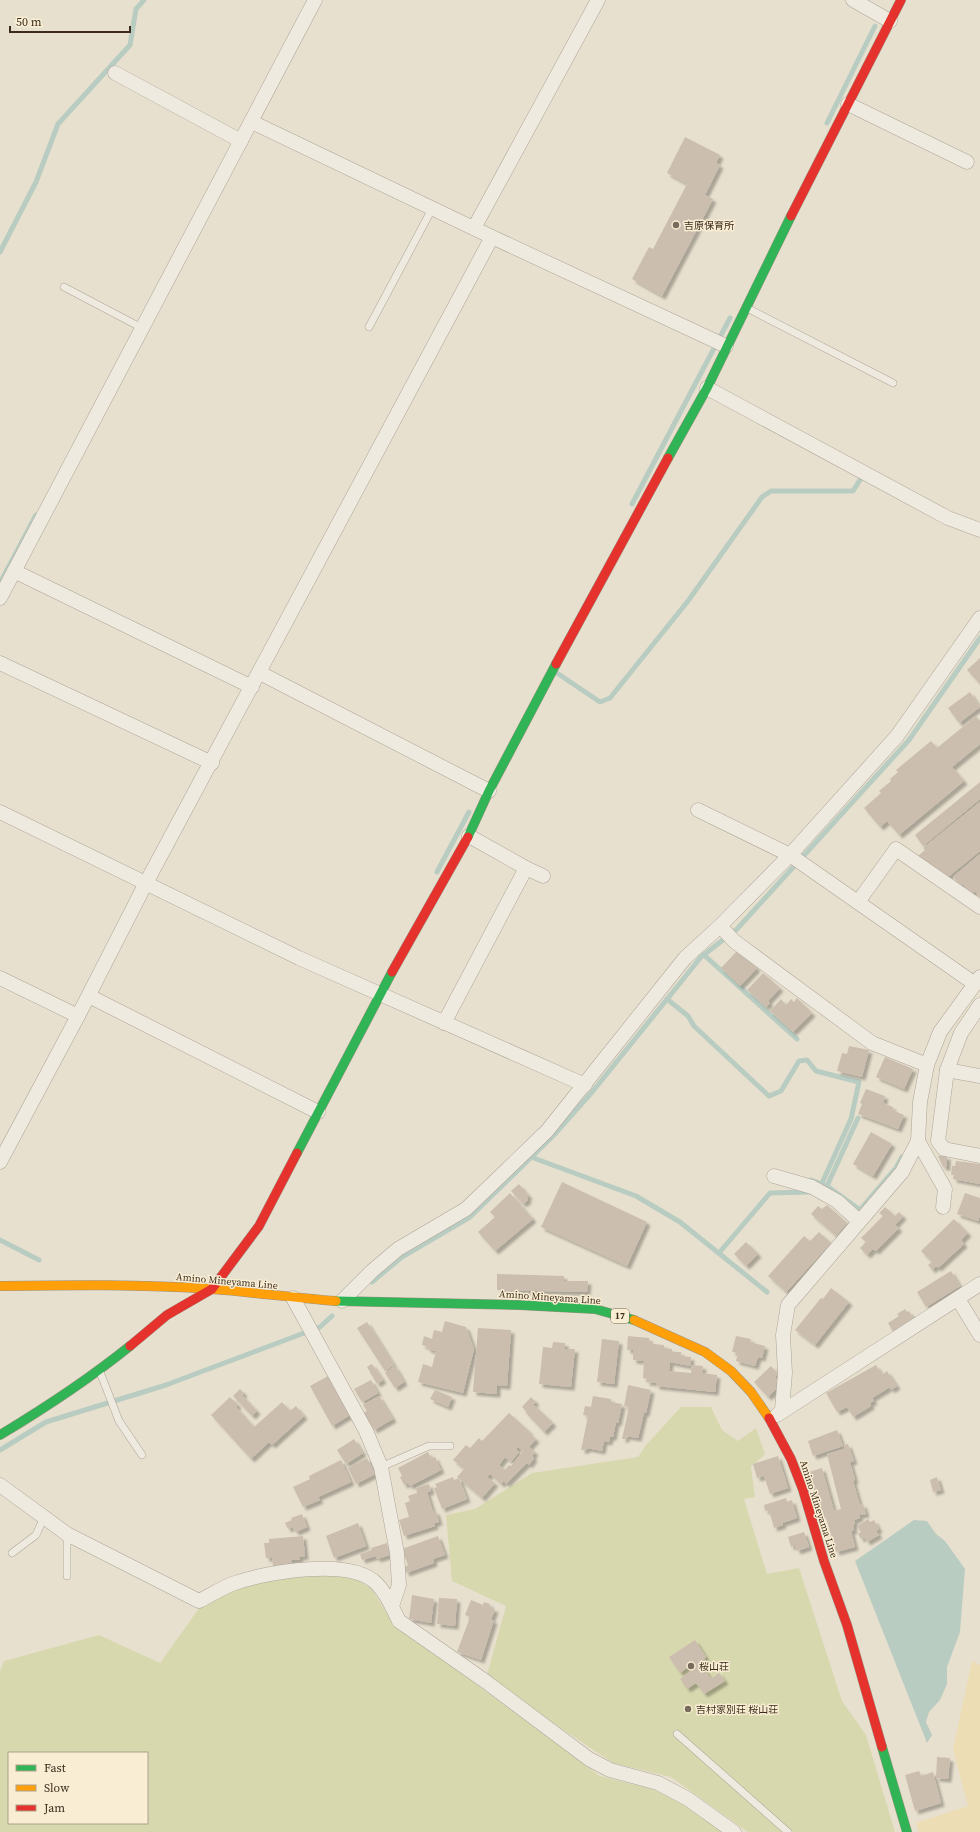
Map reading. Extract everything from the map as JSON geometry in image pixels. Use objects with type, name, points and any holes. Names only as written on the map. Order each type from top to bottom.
[{"type":"street","points":[[0,598],[315,0]]},
{"type":"street","points":[[474,228],[598,0]]},
{"type":"street","points":[[852,0],[890,21]]},
{"type":"street","points":[[0,1436],[99,1371],[167,1315],[212,1289],[259,1226],[380,994],[469,836],[489,791],[600,582],[707,388],[726,346],[901,0]]},
{"type":"street","points":[[115,73],[241,141]]},
{"type":"street","points":[[848,104],[967,162]]},
{"type":"street","points":[[252,122],[432,209],[726,346]]},
{"type":"street","points":[[0,1162],[89,996],[146,883],[260,673],[492,237]]},
{"type":"street","points":[[707,388],[948,518],[980,530]]},
{"type":"street","points":[[14,571],[252,687]]},
{"type":"street","points":[[342,1301],[372,1271],[398,1249],[466,1209],[548,1131],[685,958],[720,926],[790,855],[897,736],[980,618]]},
{"type":"street","points":[[0,663],[212,762]]},
{"type":"street","points":[[260,673],[489,791]]},
{"type":"street","points":[[698,810],[790,855],[858,902],[977,980],[940,1032],[926,1065],[920,1102],[918,1141],[902,1172],[788,1305],[783,1335],[785,1373],[782,1410]]},
{"type":"street","points":[[0,812],[299,958],[585,1085]]},
{"type":"street","points":[[469,836],[543,876]]},
{"type":"street","points":[[858,902],[896,849],[980,907]]},
{"type":"street","points":[[444,1023],[526,868]]},
{"type":"street","points":[[720,926],[734,941],[872,1043],[926,1065]]},
{"type":"street","points":[[0,978],[78,1016]]},
{"type":"street","points":[[89,996],[318,1112]]},
{"type":"street","points":[[980,1004],[961,1033],[947,1070],[938,1141],[944,1149],[980,1156]]},
{"type":"street","points":[[947,1070],[980,1076]]},
{"type":"street","points":[[918,1141],[945,1189],[943,1207]]},
{"type":"street","points":[[774,1176],[812,1187],[837,1201],[859,1221]]},
{"type":"street","points":[[771,1421],[782,1410],[958,1300],[980,1284]]},
{"type":"street","name":"Amino Mineyama Line","points":[[0,1286],[89,1285],[212,1289],[293,1298],[342,1301],[519,1305],[595,1309],[639,1322],[705,1352],[731,1370],[751,1392],[771,1421],[791,1459],[803,1490],[824,1561],[847,1625],[907,1832]]},
{"type":"street","points":[[293,1298],[366,1431],[381,1467],[397,1553],[399,1585],[392,1606]]},
{"type":"street","points":[[958,1300],[980,1336]]},
{"type":"street","points":[[0,1485],[67,1534],[199,1600],[234,1583],[271,1573],[322,1568],[359,1573],[377,1584],[392,1606],[399,1621],[484,1680],[589,1759],[610,1770],[658,1783],[688,1799],[734,1832]]},
{"type":"lane","points":[[369,327],[432,209]]},
{"type":"lane","points":[[64,287],[142,328]]},
{"type":"lane","points":[[746,307],[893,383]]},
{"type":"lane","points":[[99,1371],[119,1421],[142,1455]]},
{"type":"lane","points":[[381,1467],[429,1446],[450,1446]]},
{"type":"lane","points":[[12,1553],[36,1534],[44,1517]]},
{"type":"lane","points":[[67,1534],[67,1576]]},
{"type":"lane","points":[[677,1734],[788,1832]]},
{"type":"green space","points":[[681,1407],[711,1407],[722,1430],[738,1441],[756,1428],[765,1454],[751,1467],[755,1497],[744,1499],[767,1574],[799,1568],[842,1701],[866,1735],[895,1832],[748,1832],[671,1777],[613,1763],[519,1700],[487,1675],[506,1606],[452,1581],[446,1515],[475,1509],[532,1473],[638,1457],[646,1445]]},
{"type":"green space","points":[[321,1573],[357,1580],[371,1588],[395,1627],[435,1654],[600,1776],[655,1790],[682,1804],[722,1832],[0,1832],[0,1672],[4,1661],[99,1635],[160,1663],[200,1607],[236,1588],[270,1577]]},
{"type":"sand","points":[[972,1661],[980,1665],[980,1832],[919,1832],[916,1823],[968,1806],[953,1749]]},
{"type":"shaded area","points":[[914,1520],[927,1521],[936,1534],[945,1541],[965,1569],[960,1632],[947,1667],[947,1684],[940,1700],[929,1712],[926,1722],[932,1735],[927,1743],[855,1561]]},
{"type":"building","points":[[685,137],[720,155],[716,163],[720,165],[705,195],[713,199],[662,296],[632,279],[649,247],[653,249],[687,184],[667,173]]},
{"type":"building","points":[[980,658],[980,684],[967,670]]},
{"type":"building","points":[[970,692],[980,707],[959,723],[948,708]]},
{"type":"building","points":[[976,716],[980,721],[980,744],[952,767],[964,781],[899,835],[887,821],[880,827],[864,808],[881,793],[879,791],[891,781],[890,779],[898,772],[896,770],[931,741],[937,748]]},
{"type":"building","points":[[980,782],[980,799],[923,846],[915,835]]},
{"type":"building","points":[[980,802],[980,851],[948,877],[918,856],[925,850],[923,848]]},
{"type":"building","points":[[980,854],[980,898],[975,891],[971,894],[963,884],[960,886],[953,877]]},
{"type":"building","points":[[738,950],[757,968],[740,986],[721,968]]},
{"type":"building","points":[[763,973],[780,988],[768,1001],[770,1003],[766,1007],[747,990]]},
{"type":"building","points":[[797,998],[812,1013],[793,1032],[770,1011],[781,999],[786,1005],[791,999],[794,1002]]},
{"type":"building","points":[[849,1046],[869,1050],[862,1077],[837,1071],[842,1053],[847,1054]]},
{"type":"building","points":[[885,1057],[913,1069],[904,1089],[876,1077]]},
{"type":"building","points":[[866,1089],[885,1096],[883,1103],[893,1107],[892,1110],[904,1115],[898,1129],[858,1114],[862,1104],[860,1103]]},
{"type":"building","points":[[871,1132],[892,1144],[873,1176],[853,1164]]},
{"type":"building","points":[[938,1156],[947,1156],[947,1167],[943,1167]]},
{"type":"building","points":[[956,1161],[980,1164],[980,1184],[953,1179],[954,1175],[951,1175],[952,1166],[955,1166]]},
{"type":"building","points":[[562,1182],[647,1222],[627,1266],[541,1227]]},
{"type":"building","points":[[519,1184],[529,1196],[527,1198],[528,1200],[523,1204],[511,1191]]},
{"type":"building","points":[[510,1193],[533,1219],[495,1251],[478,1232],[495,1217],[490,1212]]},
{"type":"building","points":[[965,1193],[980,1198],[980,1215],[978,1221],[957,1214]]},
{"type":"building","points":[[827,1205],[847,1223],[836,1236],[811,1214],[818,1206],[822,1209]]},
{"type":"building","points":[[885,1207],[895,1216],[899,1212],[903,1216],[895,1225],[899,1228],[876,1251],[873,1249],[867,1255],[860,1248],[866,1242],[861,1238],[883,1216],[879,1213]]},
{"type":"building","points":[[954,1219],[968,1233],[961,1240],[964,1244],[938,1268],[936,1266],[932,1270],[928,1265],[932,1262],[921,1251]]},
{"type":"building","points":[[819,1232],[831,1243],[786,1292],[768,1276],[804,1236],[810,1241]]},
{"type":"building","points":[[746,1242],[758,1254],[746,1266],[734,1254]]},
{"type":"building","points":[[951,1271],[960,1286],[926,1307],[917,1292]]},
{"type":"building","points":[[497,1274],[564,1276],[564,1281],[588,1281],[587,1292],[497,1290]]},
{"type":"building","points":[[831,1288],[849,1302],[815,1345],[795,1330]]},
{"type":"building","points":[[905,1309],[907,1312],[909,1311],[914,1320],[893,1332],[888,1323],[899,1316],[897,1314]]},
{"type":"building","points":[[445,1321],[466,1327],[474,1349],[463,1393],[418,1382],[423,1364],[432,1367],[436,1351],[427,1349],[428,1347],[422,1345],[424,1336],[432,1339],[434,1330],[442,1332]]},
{"type":"building","points":[[367,1322],[394,1365],[385,1371],[357,1328]]},
{"type":"building","points":[[478,1328],[511,1330],[507,1386],[497,1385],[497,1394],[473,1392]]},
{"type":"building","points":[[628,1336],[649,1338],[649,1342],[653,1342],[653,1344],[664,1345],[664,1348],[672,1349],[672,1352],[681,1352],[681,1356],[691,1357],[690,1366],[670,1362],[669,1371],[691,1373],[692,1365],[703,1366],[702,1373],[717,1375],[715,1392],[656,1386],[656,1383],[646,1382],[647,1379],[643,1378],[644,1361],[633,1360],[633,1350],[627,1350]]},
{"type":"building","points":[[736,1336],[751,1339],[750,1342],[765,1346],[762,1358],[758,1357],[755,1366],[736,1361],[738,1353],[732,1352]]},
{"type":"building","points":[[602,1339],[619,1341],[614,1384],[597,1382]]},
{"type":"building","points":[[553,1342],[565,1343],[565,1349],[575,1349],[571,1387],[539,1384],[543,1347],[552,1348]]},
{"type":"building","points":[[372,1364],[383,1380],[377,1384],[367,1367]]},
{"type":"building","points":[[876,1365],[882,1375],[887,1371],[897,1386],[891,1390],[890,1387],[872,1398],[874,1401],[870,1403],[871,1406],[853,1417],[847,1407],[837,1412],[826,1393]]},
{"type":"building","points":[[395,1366],[404,1382],[395,1388],[385,1373]]},
{"type":"building","points":[[771,1366],[778,1374],[775,1377],[778,1387],[768,1397],[754,1382]]},
{"type":"building","points":[[328,1376],[350,1415],[332,1426],[310,1386]]},
{"type":"building","points":[[371,1380],[378,1393],[362,1402],[354,1389]]},
{"type":"building","points":[[628,1385],[651,1390],[638,1438],[626,1436],[626,1439],[622,1439],[629,1407],[624,1406]]},
{"type":"building","points":[[240,1389],[244,1393],[242,1395],[257,1411],[252,1416],[233,1396]]},
{"type":"building","points":[[435,1390],[452,1397],[448,1407],[430,1399]]},
{"type":"building","points":[[379,1396],[393,1419],[374,1430],[369,1421],[367,1423],[361,1414],[367,1411],[363,1405]]},
{"type":"building","points":[[593,1396],[611,1399],[611,1402],[622,1404],[613,1437],[610,1437],[609,1442],[604,1441],[602,1451],[587,1448],[586,1450],[581,1450],[588,1416],[583,1415],[585,1406],[591,1407]]},
{"type":"building","points":[[230,1397],[238,1405],[236,1407],[254,1427],[282,1402],[290,1411],[296,1406],[304,1416],[272,1445],[269,1442],[251,1459],[211,1415]]},
{"type":"building","points":[[531,1397],[536,1402],[533,1404],[553,1423],[544,1432],[522,1407]]},
{"type":"building","points":[[509,1413],[536,1439],[529,1447],[535,1452],[532,1456],[534,1458],[529,1465],[527,1463],[506,1484],[504,1481],[501,1484],[490,1474],[487,1477],[495,1483],[482,1498],[457,1477],[464,1469],[453,1460],[466,1445],[470,1448],[479,1438],[482,1441]],"holes":[[[518,1447],[523,1451],[511,1466],[509,1465],[505,1470],[499,1465],[505,1457],[511,1462],[519,1452],[516,1449]]]},
{"type":"building","points":[[837,1430],[843,1446],[813,1456],[808,1441]]},
{"type":"building","points":[[354,1439],[363,1453],[346,1464],[337,1450]]},
{"type":"building","points":[[848,1444],[854,1461],[850,1462],[855,1480],[853,1481],[860,1505],[863,1504],[866,1514],[859,1515],[860,1518],[854,1520],[854,1530],[851,1531],[855,1547],[836,1552],[825,1514],[821,1515],[809,1472],[822,1468],[834,1511],[841,1509],[827,1454],[845,1449],[844,1445]]},
{"type":"building","points":[[428,1452],[431,1458],[435,1457],[441,1470],[410,1486],[408,1483],[404,1485],[398,1468]]},
{"type":"building","points":[[778,1456],[788,1488],[770,1494],[764,1476],[757,1478],[753,1464]]},
{"type":"building","points":[[367,1458],[375,1474],[356,1484],[348,1468]]},
{"type":"building","points":[[341,1460],[351,1482],[318,1497],[320,1500],[303,1507],[293,1487],[310,1479],[309,1476]]},
{"type":"building","points":[[453,1477],[454,1480],[459,1478],[467,1499],[442,1509],[434,1488],[437,1487],[435,1484]]},
{"type":"building","points":[[937,1477],[941,1490],[933,1492],[930,1480]]},
{"type":"building","points":[[429,1484],[431,1491],[427,1492],[433,1512],[436,1511],[439,1522],[434,1523],[435,1526],[404,1536],[399,1520],[409,1517],[405,1503],[410,1501],[408,1496],[417,1493],[416,1488]]},
{"type":"building","points":[[786,1498],[787,1502],[792,1500],[797,1518],[782,1523],[783,1525],[774,1528],[769,1510],[765,1511],[764,1505]]},
{"type":"building","points":[[302,1514],[307,1527],[296,1532],[292,1527],[288,1529],[285,1523],[292,1520],[291,1518]]},
{"type":"building","points":[[868,1519],[870,1522],[874,1520],[879,1529],[876,1531],[879,1535],[867,1542],[864,1537],[861,1539],[858,1534],[861,1532],[857,1526]]},
{"type":"building","points":[[358,1523],[366,1546],[334,1558],[326,1536]]},
{"type":"building","points":[[804,1532],[809,1547],[797,1551],[795,1545],[791,1547],[788,1537]]},
{"type":"building","points":[[303,1536],[305,1556],[299,1557],[300,1560],[291,1560],[292,1565],[273,1567],[272,1558],[266,1558],[264,1543],[269,1543],[269,1539]]},
{"type":"building","points":[[438,1536],[445,1555],[433,1559],[434,1563],[406,1573],[404,1567],[408,1565],[402,1549]]},
{"type":"building","points":[[387,1543],[390,1555],[377,1559],[376,1556],[362,1560],[360,1554],[372,1550],[371,1548]]},
{"type":"building","points":[[412,1595],[434,1599],[431,1623],[409,1619]]},
{"type":"building","points":[[439,1598],[457,1599],[455,1626],[437,1624]]},
{"type":"building","points":[[471,1600],[483,1605],[484,1602],[490,1604],[489,1607],[495,1609],[491,1620],[494,1620],[481,1660],[457,1652],[470,1617],[465,1615]]},
{"type":"building","name":"桜山荘","points":[[695,1640],[706,1657],[704,1659],[708,1665],[704,1668],[711,1679],[719,1673],[725,1681],[704,1694],[696,1683],[687,1689],[680,1679],[691,1671],[688,1667],[680,1673],[669,1657]]},
{"type":"building","points":[[937,1757],[950,1758],[948,1779],[936,1778]]},
{"type":"building","points":[[919,1771],[921,1776],[933,1772],[941,1803],[915,1811],[905,1775]]},
{"type":"waterway","points":[[0,252],[36,182],[58,124],[130,45],[136,9],[144,0]]},
{"type":"waterway","points":[[827,123],[875,26]]},
{"type":"waterway","points":[[632,504],[730,318]]},
{"type":"waterway","points":[[557,673],[600,702],[610,698],[688,601],[762,497],[771,491],[853,491],[860,480]]},
{"type":"waterway","points":[[0,583],[36,515]]},
{"type":"waterway","points":[[372,1282],[402,1257],[470,1217],[553,1136],[593,1091],[701,957],[737,929],[909,740],[980,638]]},
{"type":"waterway","points":[[437,872],[469,812]]},
{"type":"waterway","points":[[704,955],[797,1039]]},
{"type":"waterway","points":[[667,999],[688,1016],[694,1026],[769,1096],[781,1091],[799,1061],[807,1060],[816,1071],[859,1082],[851,1119],[822,1183]]},
{"type":"waterway","points":[[827,1186],[858,1118]]},
{"type":"waterway","points":[[531,1157],[636,1196],[680,1222],[767,1292]]},
{"type":"waterway","points":[[811,1180],[827,1186],[860,1210],[896,1168],[902,1157]]},
{"type":"waterway","points":[[719,1253],[770,1193],[809,1192]]},
{"type":"waterway","points":[[0,1240],[39,1260]]},
{"type":"waterway","points":[[0,1450],[46,1422],[166,1385],[320,1327],[332,1316]]},
{"type":"traffic: fast","points":[[668,458],[707,388],[791,216]]},
{"type":"traffic: fast","points":[[468,837],[489,791],[556,664]]},
{"type":"traffic: fast","points":[[297,1153],[392,972]]},
{"type":"traffic: fast","points":[[336,1301],[519,1305],[595,1309],[634,1320]]},
{"type":"traffic: fast","points":[[0,1435],[66,1393],[130,1346]]},
{"type":"traffic: fast","points":[[882,1747],[907,1832]]},
{"type":"traffic: slow","points":[[0,1286],[106,1285],[186,1287],[336,1301]]},
{"type":"traffic: slow","points":[[634,1320],[705,1352],[731,1371],[751,1392],[769,1418]]},
{"type":"traffic: jam","points":[[791,216],[901,0]]},
{"type":"traffic: jam","points":[[556,664],[668,458]]},
{"type":"traffic: jam","points":[[392,972],[468,837]]},
{"type":"traffic: jam","points":[[130,1346],[167,1315],[212,1289],[259,1226],[297,1153]]},
{"type":"traffic: jam","points":[[769,1418],[791,1459],[803,1490],[824,1561],[847,1625],[882,1747]]},
{"type":"place","name":"吉原保育所","points":[[676,225]]},
{"type":"place","name":"桜山荘","points":[[691,1666]]},
{"type":"place","name":"吉村家別荘 桜山荘","points":[[688,1709]]}]
